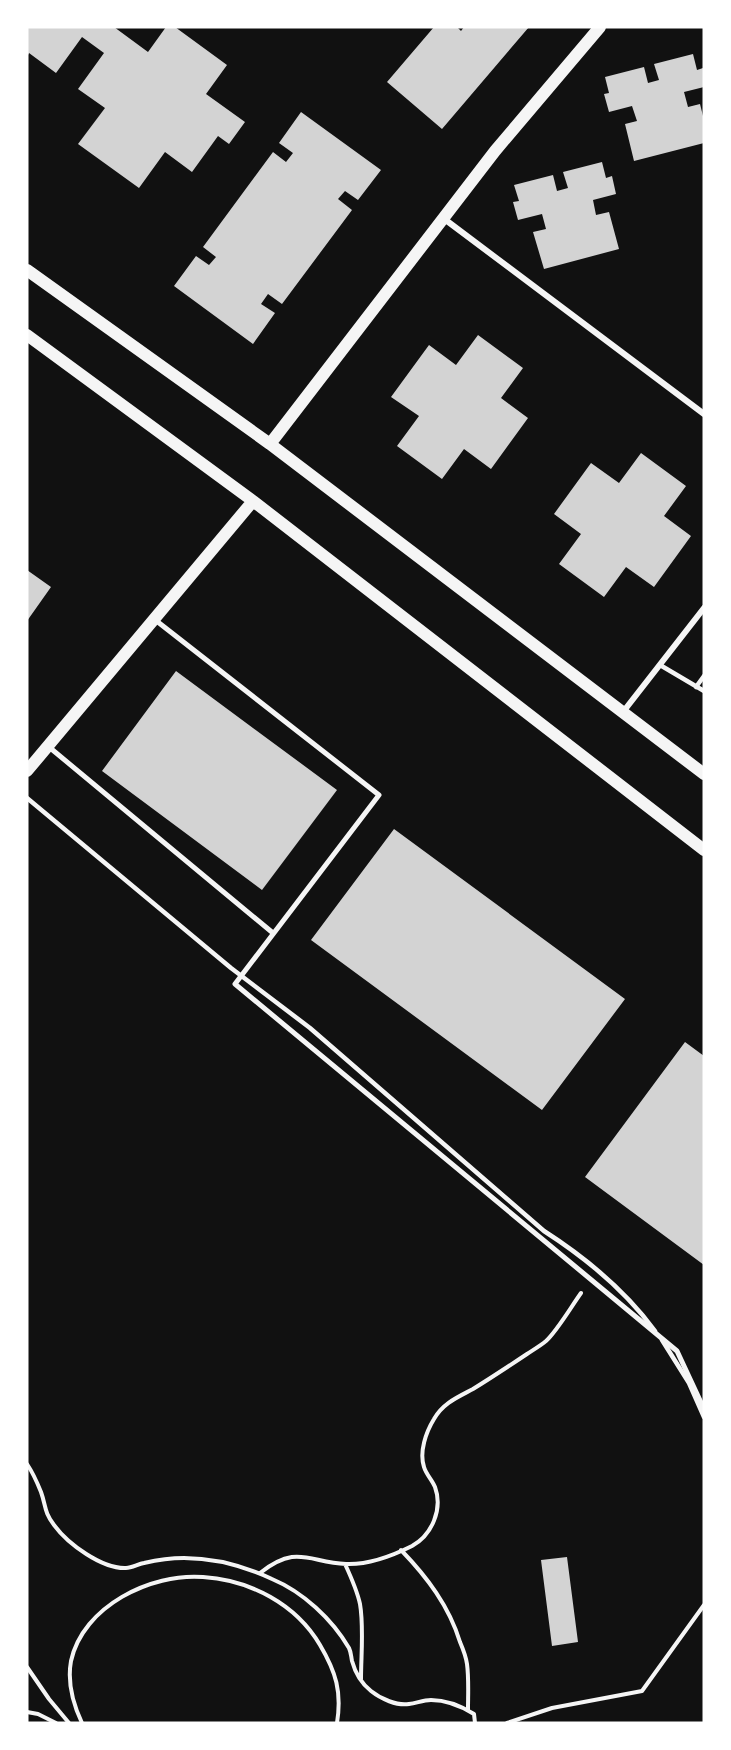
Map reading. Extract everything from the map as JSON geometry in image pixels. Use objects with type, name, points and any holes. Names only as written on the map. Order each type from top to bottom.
[{"type":"main road","points":[[270,444],[495,151],[600,27]]},
{"type":"main road","points":[[27,270],[270,444],[704,774]]},
{"type":"main road","points":[[27,335],[253,501],[704,850]]},
{"type":"main road","points":[[27,771],[253,501]]},
{"type":"street","points":[[443,218],[704,414]]},
{"type":"street","points":[[623,712],[704,608]]},
{"type":"street","points":[[154,619],[379,795],[235,984],[677,1351],[704,1409]]},
{"type":"street","points":[[48,746],[273,933]]},
{"type":"lane","points":[[660,665],[704,691]]},
{"type":"lane","points":[[696,687],[704,676]]},
{"type":"lane","points":[[27,798],[241,976],[310,1028],[544,1231],[576,1251],[605,1276],[632,1303],[660,1337],[689,1383],[704,1417]]},
{"type":"path","points":[[260,1574],[270,1565],[296,1556],[307,1556],[328,1562],[367,1563],[413,1545],[423,1537],[431,1528],[438,1503],[432,1478],[424,1468],[423,1456],[427,1431],[435,1417],[445,1404],[510,1366],[546,1341],[590,1281]]},
{"type":"path","points":[[27,1464],[39,1487],[46,1513],[54,1525],[74,1546],[90,1556],[108,1564],[127,1568],[165,1559],[207,1559],[228,1563],[275,1580],[319,1611],[336,1629],[351,1650],[352,1662],[361,1680],[371,1692],[395,1703],[446,1701],[474,1714],[476,1723]]},
{"type":"path","points":[[401,1550],[434,1588],[458,1635],[467,1662],[468,1710]]},
{"type":"path","points":[[344,1563],[354,1583],[360,1603],[361,1680]]},
{"type":"path","points":[[82,1723],[71,1693],[70,1678],[71,1662],[82,1634],[110,1606],[131,1592],[155,1583],[201,1576],[246,1585],[285,1606],[302,1621],[316,1637],[336,1676],[340,1708],[338,1723]]},
{"type":"path","points":[[507,1723],[552,1708],[642,1691],[704,1605]]},
{"type":"path","points":[[27,1667],[69,1723]]},
{"type":"path","points":[[27,1712],[38,1714],[56,1723]]},
{"type":"building","points":[[27,27],[114,27],[148,52],[166,27],[175,27],[227,65],[206,94],[245,122],[229,144],[218,136],[192,172],[165,152],[139,188],[78,144],[105,108],[78,89],[104,53],[82,37],[56,73],[29,53],[27,57]]},
{"type":"building","points":[[434,27],[457,27],[461,31],[464,27],[529,27],[442,129],[387,82]]},
{"type":"building","points":[[693,54],[697,70],[703,68],[704,87],[684,92],[688,107],[700,104],[704,120],[704,143],[634,161],[625,124],[637,121],[632,106],[609,112],[604,94],[609,93],[605,77],[644,67],[648,83],[659,80],[654,64]]},
{"type":"building","points":[[301,112],[381,170],[358,200],[345,191],[338,199],[352,210],[282,304],[268,294],[261,304],[275,313],[253,344],[174,286],[196,256],[209,265],[216,257],[203,247],[273,152],[286,162],[293,153],[279,143]]},
{"type":"building","points":[[602,162],[606,178],[612,176],[616,194],[593,200],[596,215],[609,212],[619,249],[544,269],[533,232],[546,229],[542,214],[518,220],[513,202],[519,201],[514,185],[553,175],[557,191],[568,188],[563,172]]},
{"type":"building","points":[[478,335],[523,368],[501,398],[528,418],[491,469],[464,449],[442,479],[397,446],[419,416],[391,397],[429,345],[456,365]]},
{"type":"building","points":[[641,453],[686,486],[664,516],[691,536],[654,587],[626,567],[604,597],[559,564],[581,534],[554,514],[591,463],[619,483]]},
{"type":"building","points":[[27,570],[51,587],[27,621]]},
{"type":"building","points":[[176,671],[337,790],[262,890],[102,771]]},
{"type":"building","points":[[394,829],[625,999],[542,1110],[311,940]]},
{"type":"building","points":[[685,1042],[704,1056],[704,1265],[585,1177]]},
{"type":"building","points":[[567,1557],[578,1642],[552,1646],[541,1560]]}]
